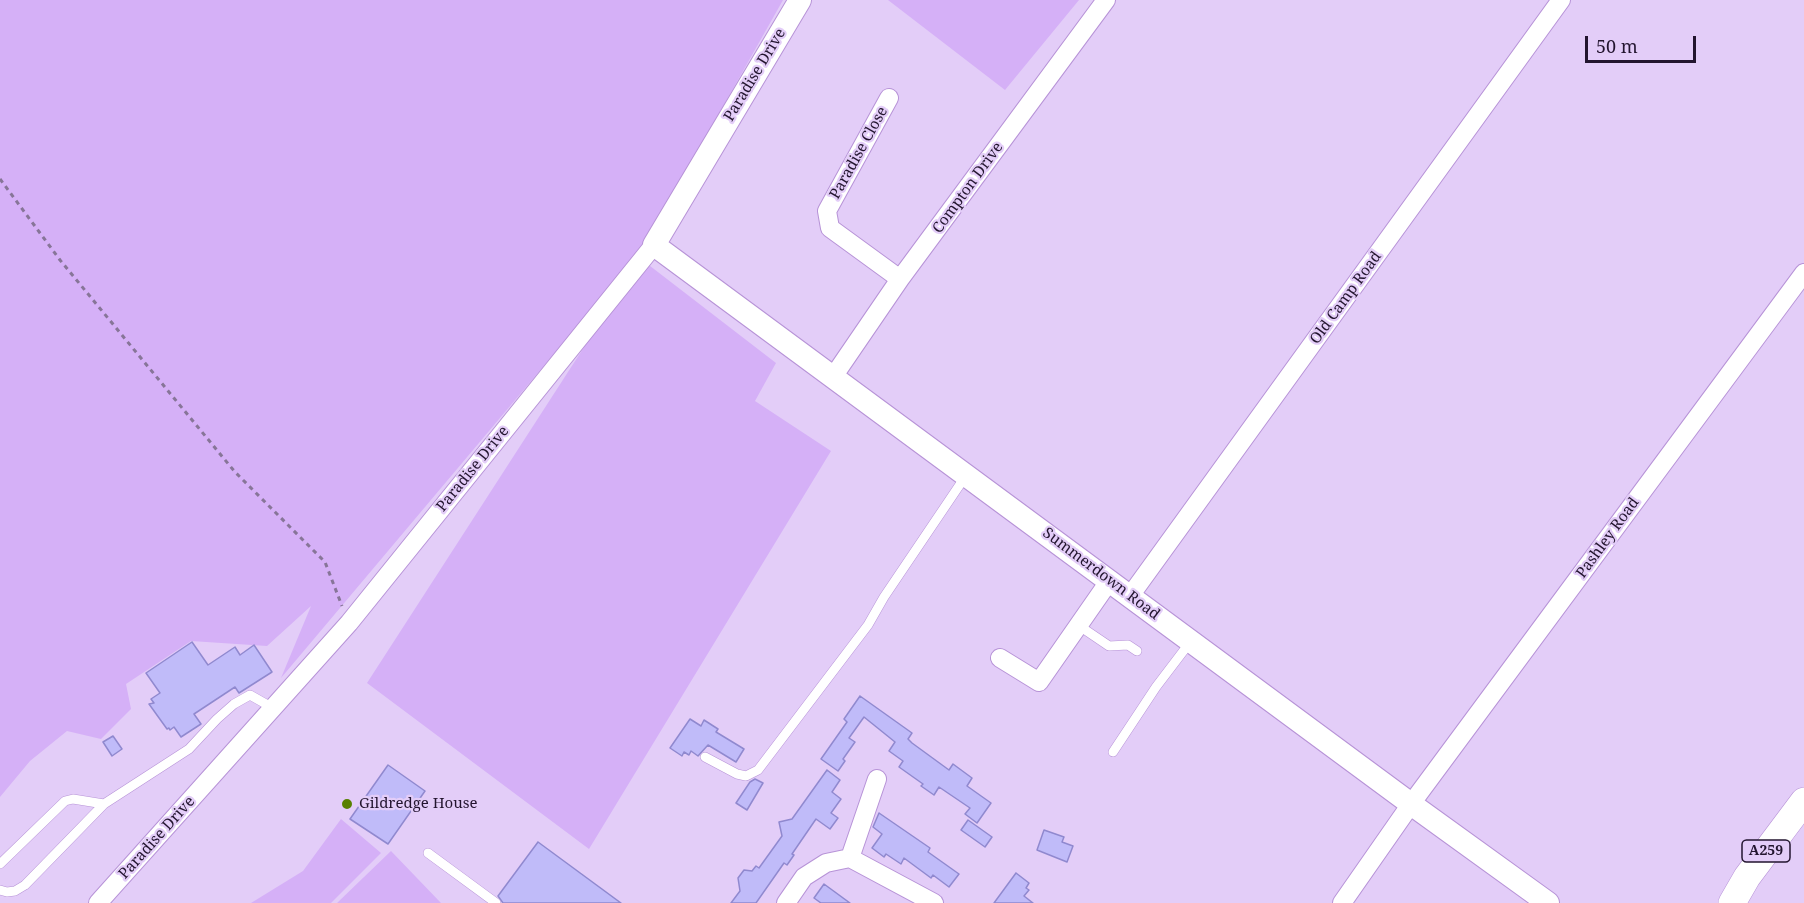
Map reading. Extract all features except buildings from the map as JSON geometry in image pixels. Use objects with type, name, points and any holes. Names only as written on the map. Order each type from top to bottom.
[{"type":"main road","name":"A259","points":[[1732,903],[1747,877],[1804,801]]},
{"type":"street","name":"Paradise Drive","points":[[98,903],[349,623],[654,244],[800,0]]},
{"type":"street","name":"Compton Drive","points":[[832,377],[900,279],[1106,0]]},
{"type":"street","name":"Old Camp Road","points":[[1130,596],[1561,0]]},
{"type":"street","name":"Paradise Close","points":[[889,98],[827,211],[830,228],[900,279]]},
{"type":"street","name":"Summerdown Road","points":[[654,244],[1548,903]]},
{"type":"street","name":"Pashley Road","points":[[1342,903],[1411,804],[1804,273]]},
{"type":"street","points":[[999,658],[1039,682],[1110,580]]},
{"type":"street","points":[[850,858],[877,779]]},
{"type":"street","points":[[786,903],[804,877],[826,863],[850,858],[934,903]]},
{"type":"lane","points":[[705,757],[737,774],[746,776],[758,770],[868,625],[884,597],[967,475]]},
{"type":"lane","points":[[1078,625],[1109,646],[1128,645],[1137,651]]},
{"type":"lane","points":[[1113,752],[1156,687],[1191,641]]},
{"type":"lane","points":[[0,890],[15,891],[25,885],[104,804],[189,749],[234,704],[250,695],[273,708]]},
{"type":"lane","points":[[0,864],[65,801],[73,799],[104,804]]},
{"type":"lane","points":[[428,853],[496,903]]},
{"type":"path","points":[[0,179],[60,260],[235,472],[325,562],[349,623]]},
{"type":"shaded area","points":[[0,0],[783,0],[644,247],[281,678],[311,606],[267,646],[191,641],[126,684],[131,709],[101,739],[67,731],[30,761],[0,797]]},
{"type":"shaded area","points":[[888,0],[1079,0],[1005,90]]},
{"type":"shaded area","points":[[641,259],[776,363],[755,401],[831,451],[589,849],[367,683]]},
{"type":"shaded area","points":[[341,819],[381,853],[331,903],[251,903],[303,871]]},
{"type":"shaded area","points":[[391,851],[441,903],[337,903]]},
{"type":"place","name":"Gildredge House","points":[[347,804]]}]
